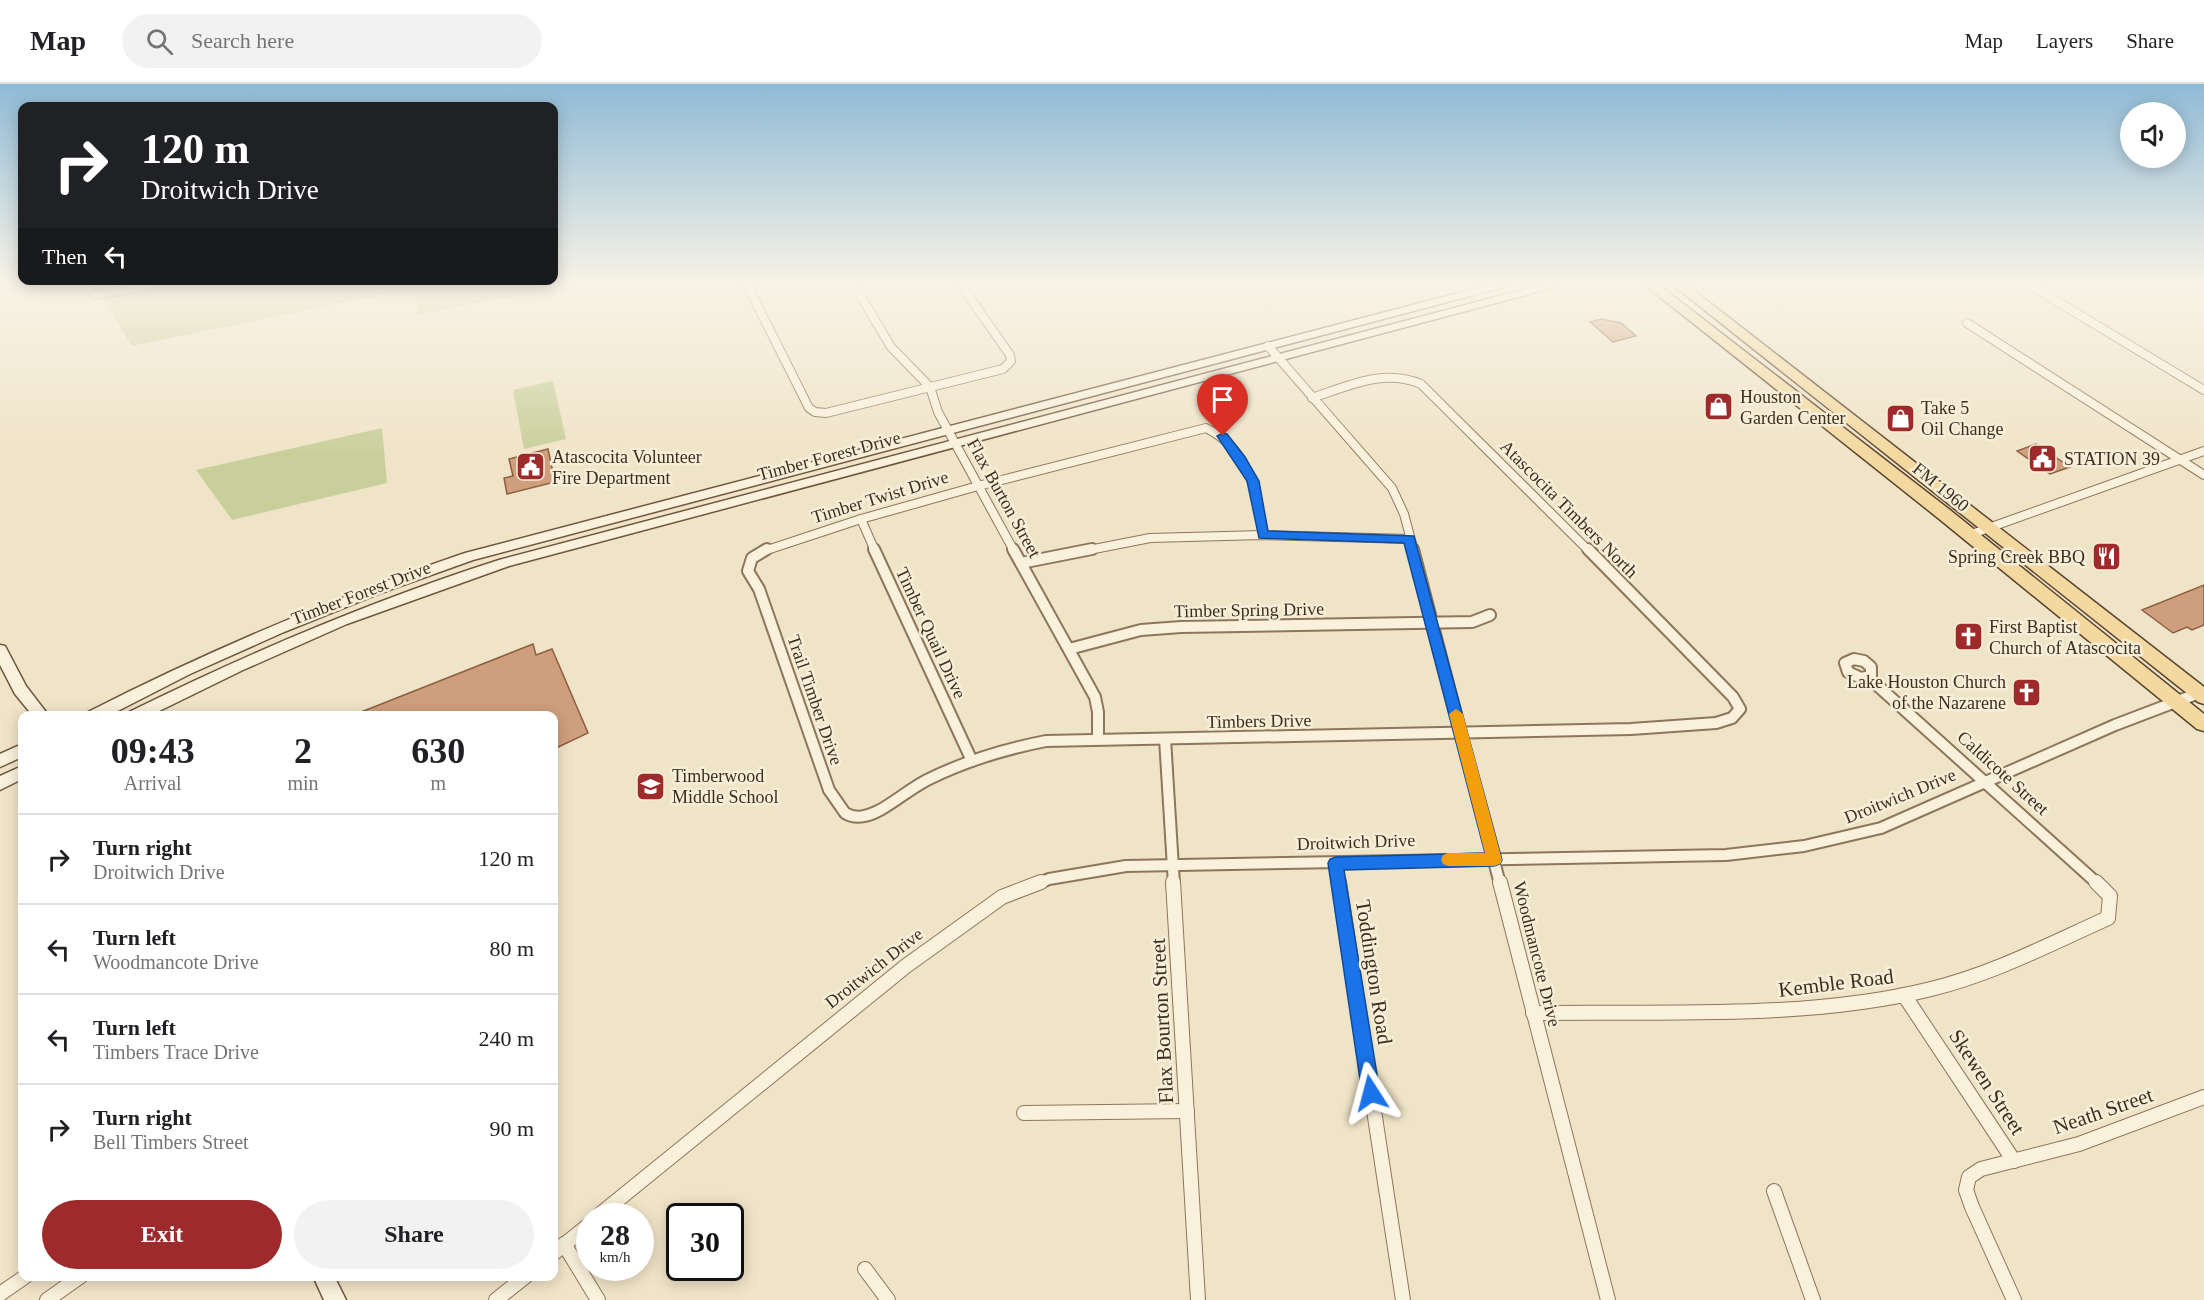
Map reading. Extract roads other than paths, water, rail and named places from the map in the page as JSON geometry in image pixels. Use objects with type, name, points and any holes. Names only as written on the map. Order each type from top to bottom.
[{"type":"main road","name":"Timber Forest Drive","points":[[103,711],[268,631],[415,574],[507,544],[1284,342]]},
{"type":"main road","name":"Timber Forest Drive","points":[[144,711],[288,642],[431,586],[541,552],[1338,342]]},
{"type":"main road","name":"FM 1960","points":[[1723,342],[2204,724]]},
{"type":"main road","name":"FM 1960","points":[[1751,342],[2202,695]]},
{"type":"main road","points":[[1105,388],[1114,401]]},
{"type":"main road","points":[[0,650],[21,690],[38,711]]},
{"type":"main road","points":[[0,761],[18,752]]},
{"type":"main road","points":[[0,784],[18,774]]},
{"type":"main road","points":[[325,1281],[334,1300]]},
{"type":"street","points":[[775,342],[808,408],[826,413],[1003,369],[1011,361],[1010,355],[1001,342]]},
{"type":"street","name":"Flax Burton Street","points":[[888,342],[930,387],[938,412],[954,443],[1095,697],[1098,712],[1098,739]]},
{"type":"street","points":[[1996,342],[2204,475]]},
{"type":"street","points":[[2124,342],[2204,390]]},
{"type":"street","name":"Woodmancote Drive","points":[[1268,346],[1311,398],[1392,488],[1404,514],[1608,1300]]},
{"type":"street","name":"Atascocita Timbers North","points":[[1311,398],[1389,376],[1406,377],[1421,384],[1733,697],[1740,709],[1732,718],[1701,724]]},
{"type":"street","name":"Timber Twist Drive","points":[[764,603],[748,571],[752,558],[765,550],[861,519],[978,486],[1206,428],[1223,436],[1253,481],[1263,535]]},
{"type":"street","points":[[1969,535],[2204,451]]},
{"type":"street","name":"Timber Quail Drive","points":[[861,519],[903,616],[972,761]]},
{"type":"street","points":[[1021,563],[1150,538],[1263,535],[1409,539]]},
{"type":"street","name":"Trail Timber Drive","points":[[764,603],[829,790],[838,807]]},
{"type":"street","name":"Timber Spring Drive","points":[[1069,649],[1141,630],[1181,627],[1432,624],[1472,622],[1490,615]]},
{"type":"street","name":"Caldicote Street","points":[[1869,678],[2110,896]]},
{"type":"street","name":"Droitwich Drive","points":[[614,1203],[906,966],[1002,897],[1032,884],[1093,870],[1173,864],[1726,855],[1808,848],[1881,828],[2115,725],[2175,702],[2202,695]]},
{"type":"street","name":"Timbers Drive","points":[[838,807],[852,817],[868,815],[935,776],[972,761],[1046,741],[1571,732],[1701,724]]},
{"type":"street","name":"Flax Bourton Street","points":[[1165,739],[1198,1300]]},
{"type":"street","name":"Toddington Road","points":[[1336,863],[1403,1300]]},
{"type":"street","name":"Kemble Road","points":[[1533,1013],[1784,1010],[1904,994],[1979,975],[2101,922],[2108,918],[2110,896]]},
{"type":"street","name":"Skewen Street","points":[[1904,994],[2014,1161],[1981,1169],[1969,1178],[1966,1191],[2014,1300]]},
{"type":"street","name":"Neath Street","points":[[2014,1161],[2079,1144],[2204,1097]]},
{"type":"street","points":[[1024,1113],[1187,1111]]},
{"type":"street","points":[[1774,1191],[1813,1300]]},
{"type":"street","points":[[576,1235],[559,1249],[598,1300]]},
{"type":"street","points":[[865,1269],[888,1300]]},
{"type":"street","points":[[0,1294],[19,1281]]},
{"type":"street","points":[[47,1300],[74,1281]]},
{"type":"street","points":[[496,1300],[520,1281]]},
{"type":"place","name":"Houston Garden Center","points":[[1719,407]]},
{"type":"place","name":"Take 5 Oil Change","points":[[1900,418]]},
{"type":"place","name":"STATION 39","points":[[2043,459]]},
{"type":"place","name":"Atascocita Volunteer Fire Department","points":[[531,467]]},
{"type":"place","name":"Spring Creek BBQ","points":[[2106,557]]},
{"type":"place","name":"First Baptist Church of Atascocita","points":[[1968,637]]},
{"type":"place","name":"Lake Houston Church of the Nazarene","points":[[2027,692]]},
{"type":"place","name":"Timberwood Middle School","points":[[651,786]]}]
